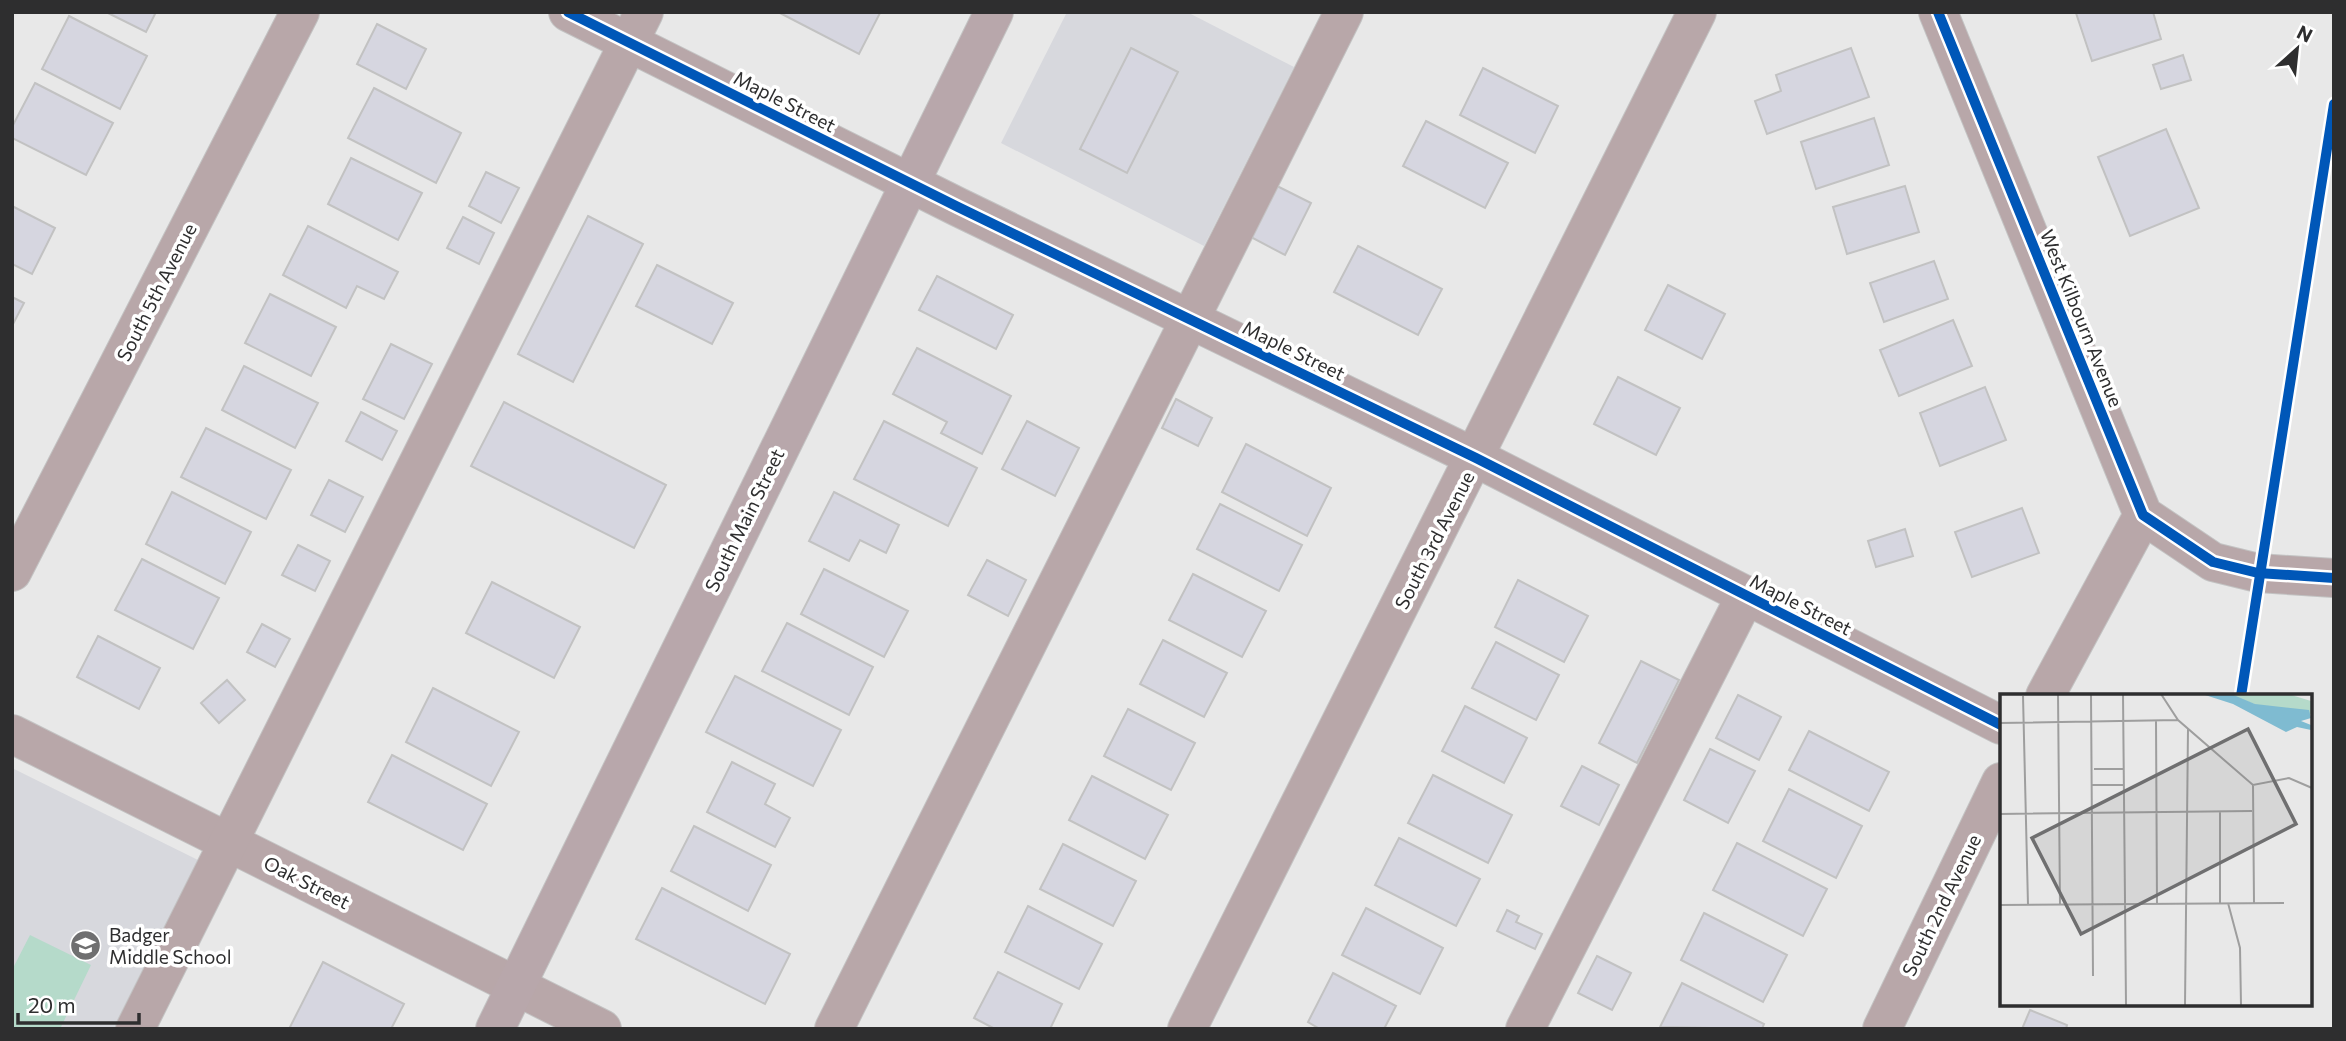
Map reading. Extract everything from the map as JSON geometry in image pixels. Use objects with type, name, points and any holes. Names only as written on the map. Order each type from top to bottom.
[{"type":"main road","name":"South Main Street","points":[[495,1029],[994,12]]},
{"type":"street","name":"South 5th Avenue","points":[[12,572],[300,12]]},
{"type":"street","name":"Maple Street","points":[[568,12],[636,27],[909,182],[1476,458],[2000,724]]},
{"type":"street","points":[[834,1029],[1344,12]]},
{"type":"street","name":"South 3rd Avenue","points":[[1187,1029],[1476,458],[1697,12]]},
{"type":"street","name":"West Kilbourn Avenue","points":[[1938,12],[2143,515]]},
{"type":"street","points":[[135,1029],[636,27]]},
{"type":"street","points":[[2046,694],[2143,515],[2213,562],[2258,573],[2334,578]]},
{"type":"street","points":[[1525,1029],[1746,595]]},
{"type":"street","name":"Oak Street","points":[[12,734],[602,1029]]},
{"type":"street","name":"South 2nd Avenue","points":[[1882,1029],[2000,784]]},
{"type":"shaded area","points":[[1067,12],[1187,12],[1294,67],[1204,246],[1001,143]]},
{"type":"shaded area","name":"Badger Middle School","points":[[12,768],[200,861],[119,1029],[12,1029]]},
{"type":"green space","points":[[30,935],[91,965],[60,1029],[12,1029],[12,970]]},
{"type":"building","points":[[106,12],[156,12],[146,32]]},
{"type":"building","points":[[778,12],[878,12],[880,13],[859,54]]},
{"type":"building","points":[[2153,12],[2161,39],[2092,61],[2076,13]]},
{"type":"building","points":[[69,16],[147,56],[120,109],[42,69]]},
{"type":"building","points":[[377,24],[426,49],[406,89],[357,64]]},
{"type":"building","points":[[1131,48],[1178,72],[1127,173],[1080,149]]},
{"type":"building","points":[[1851,48],[1869,97],[1767,134],[1755,101],[1781,91],[1776,75]]},
{"type":"building","points":[[2183,55],[2191,80],[2161,89],[2153,65]]},
{"type":"building","points":[[1483,68],[1558,106],[1535,153],[1460,115]]},
{"type":"building","points":[[35,83],[113,123],[86,175],[12,138],[12,127]]},
{"type":"building","points":[[374,88],[461,133],[436,183],[348,138]]},
{"type":"building","points":[[1874,118],[1889,165],[1816,189],[1801,142]]},
{"type":"building","points":[[1426,121],[1508,163],[1485,208],[1403,166]]},
{"type":"building","points":[[2166,129],[2199,208],[2130,236],[2098,157]]},
{"type":"building","points":[[351,158],[422,193],[398,240],[328,204]]},
{"type":"building","points":[[486,172],[519,188],[501,223],[469,206]]},
{"type":"building","points":[[1275,185],[1311,203],[1285,255],[1249,236]]},
{"type":"building","points":[[1905,186],[1919,232],[1847,254],[1833,207]]},
{"type":"building","points":[[12,206],[55,228],[32,274],[12,264]]},
{"type":"building","points":[[588,216],[643,244],[573,382],[518,354]]},
{"type":"building","points":[[463,217],[494,233],[479,264],[447,248]]},
{"type":"building","points":[[308,226],[398,272],[384,299],[357,286],[346,308],[283,275]]},
{"type":"building","points":[[1358,246],[1442,289],[1418,335],[1334,292]]},
{"type":"building","points":[[1934,261],[1948,299],[1884,322],[1870,283]]},
{"type":"building","points":[[657,265],[733,303],[712,344],[636,306]]},
{"type":"building","points":[[937,276],[1013,315],[996,349],[919,310]]},
{"type":"building","points":[[1668,285],[1725,314],[1702,359],[1645,330]]},
{"type":"building","points":[[270,294],[336,327],[311,376],[245,343]]},
{"type":"building","points":[[12,297],[24,303],[12,326]]},
{"type":"building","points":[[1953,320],[1972,366],[1899,396],[1880,350]]},
{"type":"building","points":[[391,344],[432,364],[404,419],[363,399]]},
{"type":"building","points":[[917,348],[1011,396],[982,454],[941,433],[947,422],[893,394]]},
{"type":"building","points":[[244,366],[318,403],[295,448],[222,410]]},
{"type":"building","points":[[1618,377],[1680,408],[1656,455],[1594,424]]},
{"type":"building","points":[[1985,387],[2006,440],[1940,466],[1920,413]]},
{"type":"building","points":[[1176,399],[1212,418],[1198,446],[1162,428]]},
{"type":"building","points":[[504,402],[666,485],[634,548],[471,466]]},
{"type":"building","points":[[361,412],[397,431],[382,460],[346,441]]},
{"type":"building","points":[[884,421],[977,468],[948,526],[854,479]]},
{"type":"building","points":[[1027,421],[1079,448],[1055,496],[1002,469]]},
{"type":"building","points":[[206,428],[291,470],[266,519],[181,477]]},
{"type":"building","points":[[1246,444],[1331,488],[1307,536],[1222,492]]},
{"type":"building","points":[[329,480],[363,497],[345,532],[311,515]]},
{"type":"building","points":[[172,492],[251,532],[225,584],[146,544]]},
{"type":"building","points":[[834,492],[899,525],[886,553],[860,540],[849,561],[809,541]]},
{"type":"building","points":[[1220,504],[1302,545],[1279,591],[1197,549]]},
{"type":"building","points":[[2022,508],[2039,553],[1972,577],[1955,532]]},
{"type":"building","points":[[1905,529],[1913,556],[1876,567],[1868,541]]},
{"type":"building","points":[[298,545],[330,561],[315,591],[282,575]]},
{"type":"building","points":[[142,559],[219,598],[193,649],[115,610]]},
{"type":"building","points":[[987,560],[1026,580],[1008,616],[968,595]]},
{"type":"building","points":[[824,569],[908,611],[884,657],[801,614]]},
{"type":"building","points":[[1193,574],[1266,611],[1242,657],[1169,620]]},
{"type":"building","points":[[1518,580],[1588,616],[1564,662],[1495,627]]},
{"type":"building","points":[[492,582],[580,627],[554,678],[466,633]]},
{"type":"building","points":[[787,623],[873,667],[849,715],[762,671]]},
{"type":"building","points":[[262,624],[290,639],[275,667],[247,652]]},
{"type":"building","points":[[98,636],[160,668],[139,709],[77,677]]},
{"type":"building","points":[[1163,640],[1227,673],[1204,717],[1140,684]]},
{"type":"building","points":[[1496,642],[1559,675],[1536,720],[1472,688]]},
{"type":"building","points":[[1641,661],[1679,680],[1637,763],[1599,743]]},
{"type":"building","points":[[735,676],[841,730],[813,786],[706,732]]},
{"type":"building","points":[[227,680],[245,700],[219,723],[201,703]]},
{"type":"building","points":[[433,688],[519,732],[491,786],[406,742]]},
{"type":"building","points":[[1738,695],[1781,717],[1759,760],[1716,738]]},
{"type":"building","points":[[1465,706],[1527,738],[1504,783],[1442,751]]},
{"type":"building","points":[[1128,709],[1195,743],[1171,790],[1104,756]]},
{"type":"building","points":[[1809,731],[1889,772],[1869,811],[1789,770]]},
{"type":"building","points":[[1710,749],[1755,771],[1728,823],[1684,800]]},
{"type":"building","points":[[392,755],[487,804],[463,850],[368,802]]},
{"type":"building","points":[[732,762],[775,784],[765,804],[790,818],[775,847],[707,812]]},
{"type":"building","points":[[1582,766],[1619,785],[1599,825],[1561,806]]},
{"type":"building","points":[[1433,775],[1512,815],[1488,863],[1408,823]]},
{"type":"building","points":[[1092,776],[1168,815],[1145,859],[1069,820]]},
{"type":"building","points":[[1789,789],[1862,826],[1836,878],[1763,841]]},
{"type":"building","points":[[694,826],[771,865],[748,911],[671,871]]},
{"type":"building","points":[[1399,838],[1480,879],[1456,926],[1375,885]]},
{"type":"building","points":[[1737,843],[1827,889],[1803,936],[1713,890]]},
{"type":"building","points":[[1063,844],[1136,881],[1113,926],[1040,889]]},
{"type":"building","points":[[662,888],[790,954],[765,1004],[636,939]]},
{"type":"building","points":[[1028,906],[1102,944],[1079,989],[1005,952]]},
{"type":"building","points":[[1366,908],[1443,948],[1420,994],[1342,955]]},
{"type":"building","points":[[1507,910],[1519,916],[1516,922],[1542,934],[1535,949],[1497,931]]},
{"type":"building","points":[[1704,913],[1787,955],[1763,1002],[1681,960]]},
{"type":"building","points":[[1597,956],[1631,973],[1612,1010],[1578,993]]},
{"type":"building","points":[[323,962],[404,1004],[391,1029],[289,1029]]},
{"type":"building","points":[[998,972],[1062,1004],[1050,1029],[995,1029],[974,1018]]},
{"type":"building","points":[[1333,973],[1396,1006],[1384,1029],[1320,1029],[1308,1022]]},
{"type":"building","points":[[1682,983],[1764,1024],[1762,1029],[1660,1027]]},
{"type":"building","points":[[2030,1010],[2067,1025],[2066,1029],[2022,1029]]},
{"type":"cycle path","points":[[568,12],[958,207],[1476,458],[2000,724]]},
{"type":"cycle path","points":[[1938,12],[2143,515],[2213,562],[2258,573],[2334,578]]},
{"type":"cycle path","points":[[2241,694],[2334,104]]},
{"type":"place","name":"Badger Middle School","points":[[86,945]]}]
